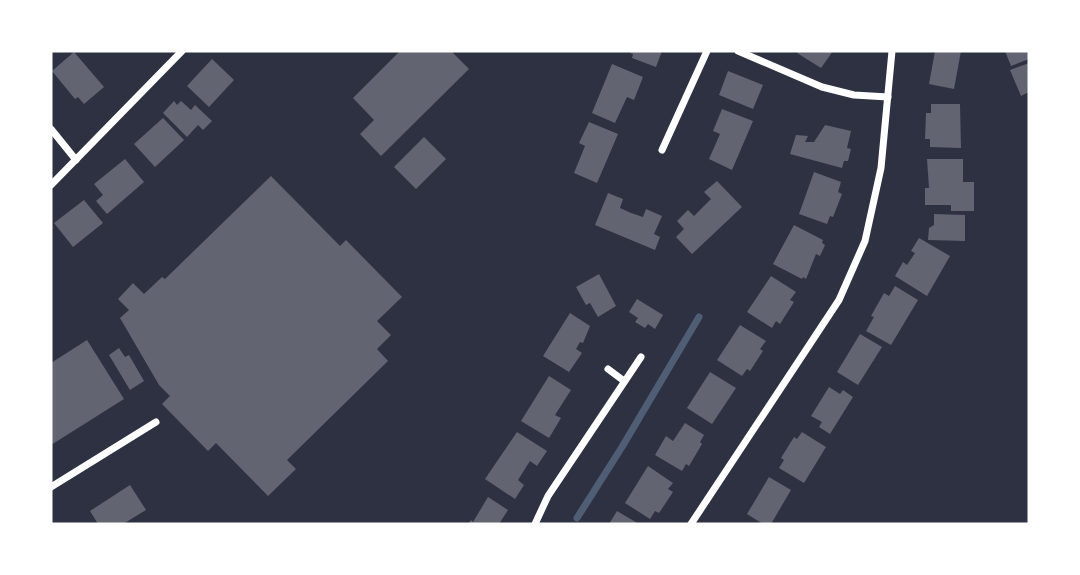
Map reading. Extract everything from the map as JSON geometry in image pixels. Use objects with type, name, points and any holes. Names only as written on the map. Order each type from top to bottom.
[{"type":"street","points":[[51,185],[182,51]]},
{"type":"street","points":[[662,150],[707,51]]},
{"type":"street","points":[[738,51],[822,87],[854,95],[888,97]]},
{"type":"street","points":[[691,524],[839,300],[865,241],[881,168],[892,51]]},
{"type":"street","points":[[51,129],[76,160]]},
{"type":"street","points":[[537,524],[548,496],[641,357]]},
{"type":"street","points":[[608,369],[624,382]]},
{"type":"street","points":[[51,487],[156,422]]},
{"type":"building","points":[[400,51],[451,51],[469,69],[381,156],[360,134],[374,120],[353,98]]},
{"type":"building","points":[[630,51],[662,51],[656,67],[632,58]]},
{"type":"building","points":[[833,51],[821,68],[797,53]]},
{"type":"building","points":[[935,51],[961,51],[954,89],[929,84]]},
{"type":"building","points":[[1005,51],[1029,51],[1029,59],[1011,66]]},
{"type":"building","points":[[74,52],[104,87],[84,104],[78,97],[75,99],[52,71]]},
{"type":"building","points":[[212,59],[234,80],[209,107],[187,86]]},
{"type":"building","points":[[1029,63],[1029,92],[1021,96],[1010,70]]},
{"type":"building","points":[[612,64],[643,77],[634,100],[627,97],[615,123],[592,113]]},
{"type":"building","points":[[728,71],[763,85],[753,109],[719,95]]},
{"type":"building","points":[[174,101],[177,105],[181,101],[191,110],[195,105],[212,121],[203,130],[198,125],[187,137],[163,113]]},
{"type":"building","points":[[931,104],[960,104],[961,148],[930,147],[930,139],[925,139],[926,113],[931,113]]},
{"type":"building","points":[[722,109],[753,121],[732,170],[709,159],[720,134],[713,131]]},
{"type":"building","points":[[163,118],[184,140],[155,167],[134,144]]},
{"type":"building","points":[[589,122],[618,134],[597,183],[574,173],[585,146],[579,143]]},
{"type":"building","points":[[825,125],[851,131],[847,148],[851,149],[848,161],[844,161],[842,168],[790,154],[796,135],[808,136],[805,142],[814,142]]},
{"type":"building","points":[[424,137],[446,159],[416,189],[394,167]]},
{"type":"building","points":[[125,159],[144,182],[107,214],[96,201],[103,195],[94,184]]},
{"type":"building","points":[[927,159],[963,159],[963,182],[974,182],[974,211],[951,211],[951,205],[925,205],[925,188],[929,188]]},
{"type":"building","points":[[814,172],[841,182],[838,192],[842,194],[833,217],[830,216],[827,224],[799,214]]},
{"type":"building","points":[[271,176],[340,246],[346,240],[402,297],[377,321],[391,335],[377,349],[388,361],[287,460],[296,469],[268,496],[216,443],[208,451],[162,404],[170,396],[159,385],[120,318],[129,310],[118,299],[133,283],[144,294],[162,277],[165,279]]},
{"type":"building","points":[[717,181],[742,207],[692,254],[676,237],[684,229],[677,221],[688,210],[694,216],[711,199],[704,192]]},
{"type":"building","points":[[608,193],[623,199],[620,208],[631,213],[643,217],[646,209],[662,216],[654,234],[660,237],[655,250],[595,225]]},
{"type":"building","points":[[84,200],[103,223],[73,247],[54,223]]},
{"type":"building","points":[[934,214],[965,215],[965,241],[928,240],[929,228],[934,225]]},
{"type":"building","points":[[794,225],[823,240],[825,245],[820,256],[816,254],[806,279],[773,264]]},
{"type":"building","points":[[919,238],[950,256],[927,296],[895,276],[903,262],[907,265],[915,253],[911,251]]},
{"type":"building","points":[[599,274],[616,306],[598,317],[590,303],[586,305],[576,287]]},
{"type":"building","points":[[771,276],[796,292],[790,300],[794,302],[780,324],[776,321],[772,328],[747,312]]},
{"type":"building","points":[[895,286],[918,300],[891,345],[866,331],[884,293],[889,296]]},
{"type":"building","points":[[637,299],[663,315],[655,329],[648,324],[645,328],[635,322],[638,318],[629,312]]},
{"type":"building","points":[[570,313],[590,326],[583,343],[580,342],[576,349],[582,353],[569,372],[543,356]]},
{"type":"building","points":[[740,325],[766,341],[750,371],[747,369],[742,376],[717,360]]},
{"type":"building","points":[[860,334],[882,347],[858,385],[837,372]]},
{"type":"building","points":[[87,340],[124,399],[51,445],[51,363]]},
{"type":"building","points":[[119,348],[125,357],[129,355],[144,381],[130,390],[109,355]]},
{"type":"building","points":[[710,372],[736,388],[712,424],[687,408]]},
{"type":"building","points":[[549,376],[571,390],[555,415],[561,418],[549,438],[521,421]]},
{"type":"building","points":[[829,387],[840,394],[843,390],[853,397],[830,434],[819,427],[822,422],[811,416]]},
{"type":"building","points":[[685,423],[704,435],[700,442],[702,444],[689,466],[686,464],[682,471],[655,455],[666,436],[673,441]]},
{"type":"building","points":[[517,432],[547,451],[537,466],[530,461],[518,480],[524,485],[515,499],[485,479]]},
{"type":"building","points":[[802,432],[826,447],[804,483],[779,468],[784,460],[781,458],[794,437],[797,439]]},
{"type":"building","points":[[648,466],[673,483],[668,489],[673,492],[659,513],[655,511],[650,519],[625,503]]},
{"type":"building","points":[[769,477],[791,490],[771,524],[763,524],[747,514]]},
{"type":"building","points":[[130,485],[146,510],[123,524],[98,524],[90,511]]},
{"type":"building","points":[[488,497],[508,510],[499,524],[468,524],[471,520],[473,522]]},
{"type":"building","points":[[617,511],[639,524],[609,524]]},
{"type":"waterway","points":[[577,518],[699,317]]}]
